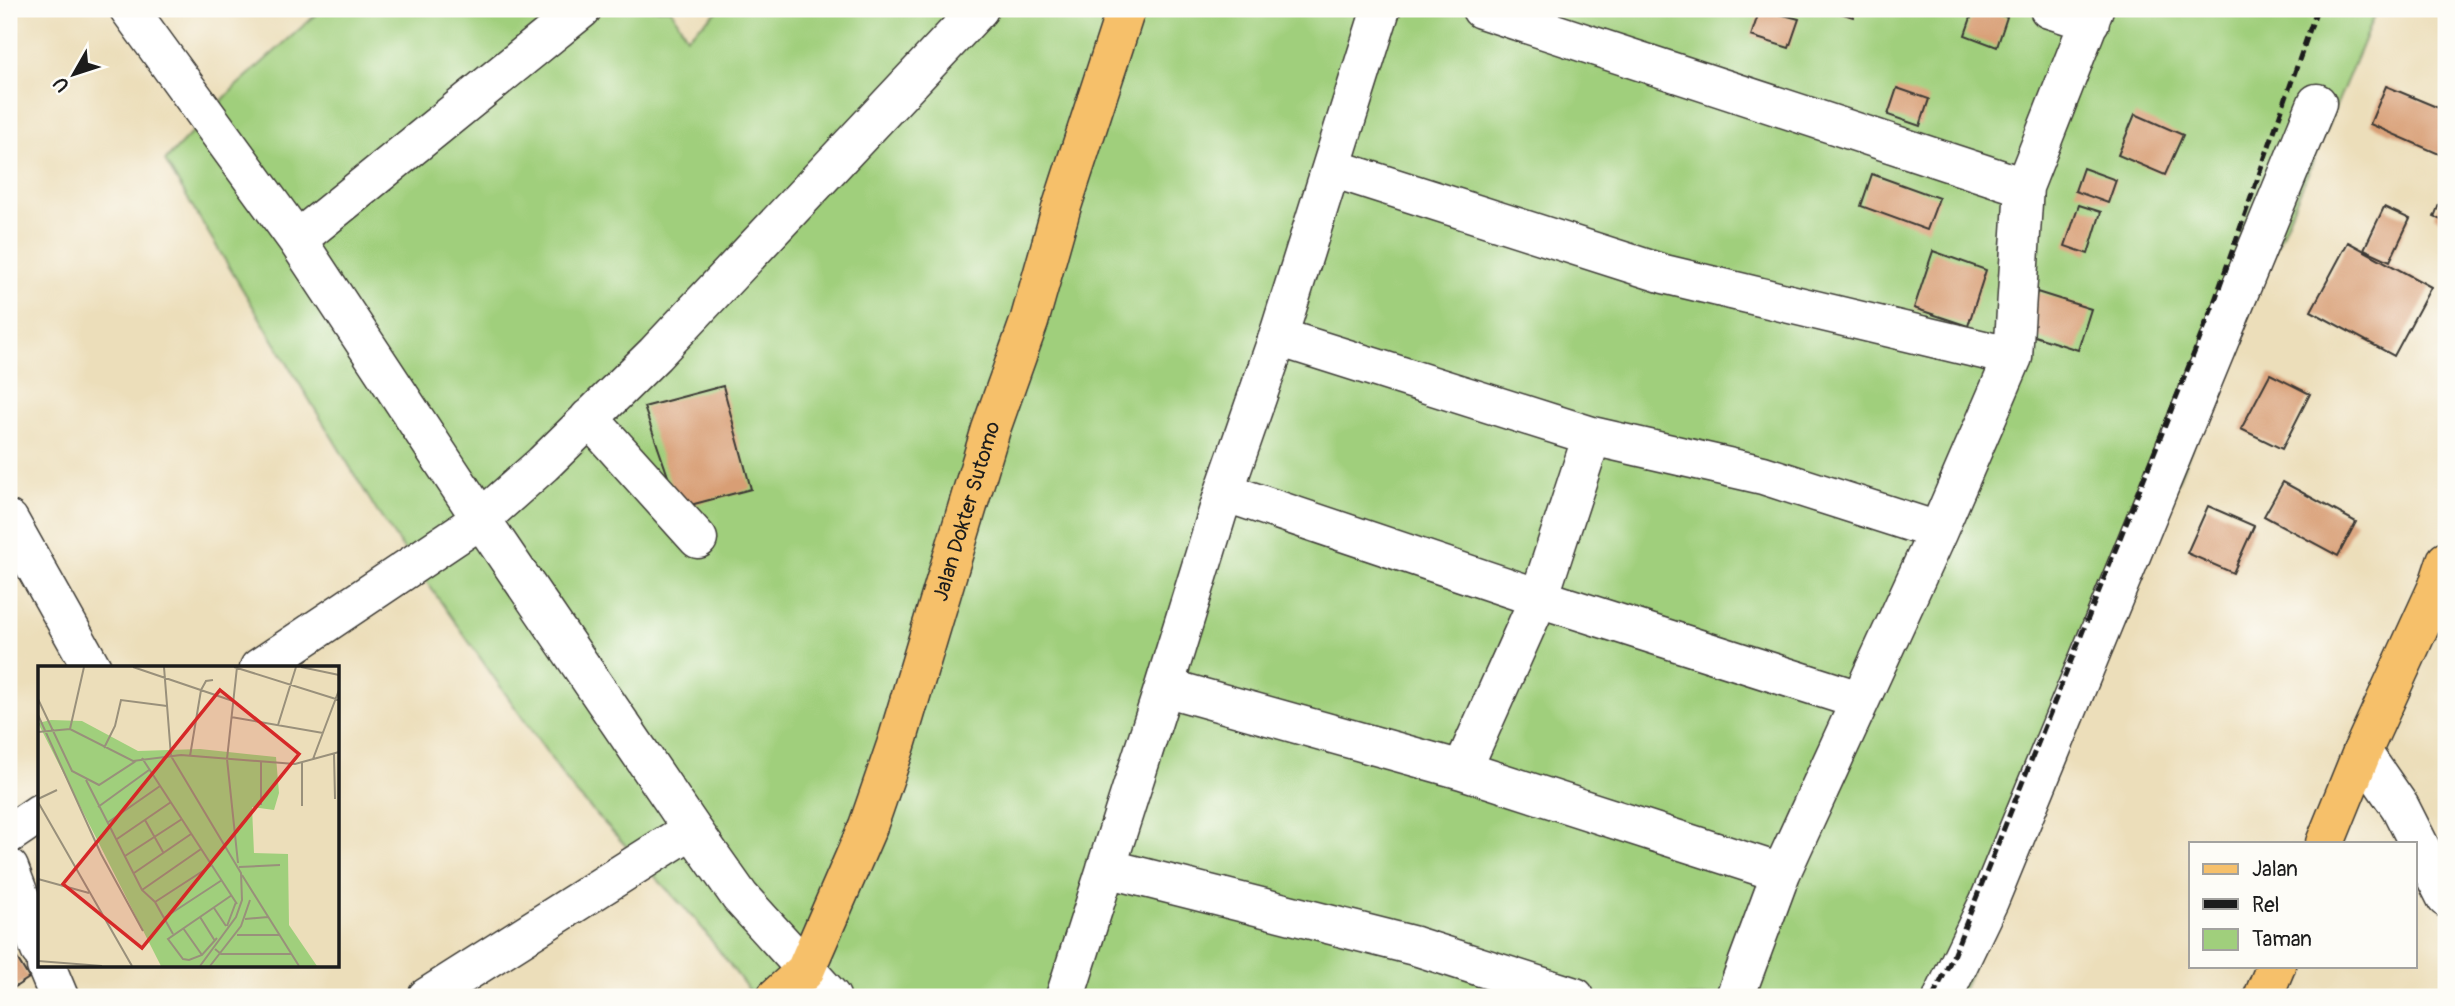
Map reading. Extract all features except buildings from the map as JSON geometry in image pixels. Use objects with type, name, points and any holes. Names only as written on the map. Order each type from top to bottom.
[{"type":"main road","name":"Jalan Dokter Sutomo","points":[[776,997],[818,984],[896,745],[991,429],[1029,322],[1061,209],[1126,9]]},
{"type":"main road","points":[[2325,842],[2362,752],[2443,581]]},
{"type":"main road","points":[[2263,997],[2275,968]]},
{"type":"street","points":[[129,9],[297,240],[481,519],[740,897],[818,984]]},
{"type":"street","points":[[297,240],[582,9]]},
{"type":"street","points":[[262,666],[481,519],[543,464],[655,355],[979,9]]},
{"type":"street","points":[[1065,997],[1224,492],[1278,337],[1381,9]]},
{"type":"street","points":[[1481,9],[2024,187]]},
{"type":"street","points":[[1735,997],[1781,873],[2013,357],[2024,187],[2092,15],[2049,9]]},
{"type":"street","points":[[1943,997],[1989,901],[2317,103]]},
{"type":"street","points":[[1332,169],[1664,274],[2013,357]]},
{"type":"street","points":[[1278,337],[1592,436],[1763,475],[1937,531]]},
{"type":"street","points":[[589,418],[698,539]]},
{"type":"street","points":[[1462,770],[1539,598],[1592,436]]},
{"type":"street","points":[[1224,492],[1539,598],[1859,700]]},
{"type":"street","points":[[9,520],[91,666]]},
{"type":"street","points":[[1164,687],[1462,770],[1781,873]]},
{"type":"street","points":[[2362,752],[2400,807],[2446,898]]},
{"type":"street","points":[[9,834],[38,814]]},
{"type":"street","points":[[427,997],[692,829]]},
{"type":"street","points":[[9,868],[38,945]]},
{"type":"street","points":[[1106,868],[1415,946],[1575,997]]},
{"type":"street","points":[[47,968],[59,997]]},
{"type":"green space","points":[[322,9],[671,9],[687,37],[720,9],[2377,9],[1960,997],[754,997],[695,919],[574,791],[376,510],[165,161],[235,87]]},
{"type":"railway","points":[[1933,997],[1953,956],[2214,303],[2317,9]]}]
